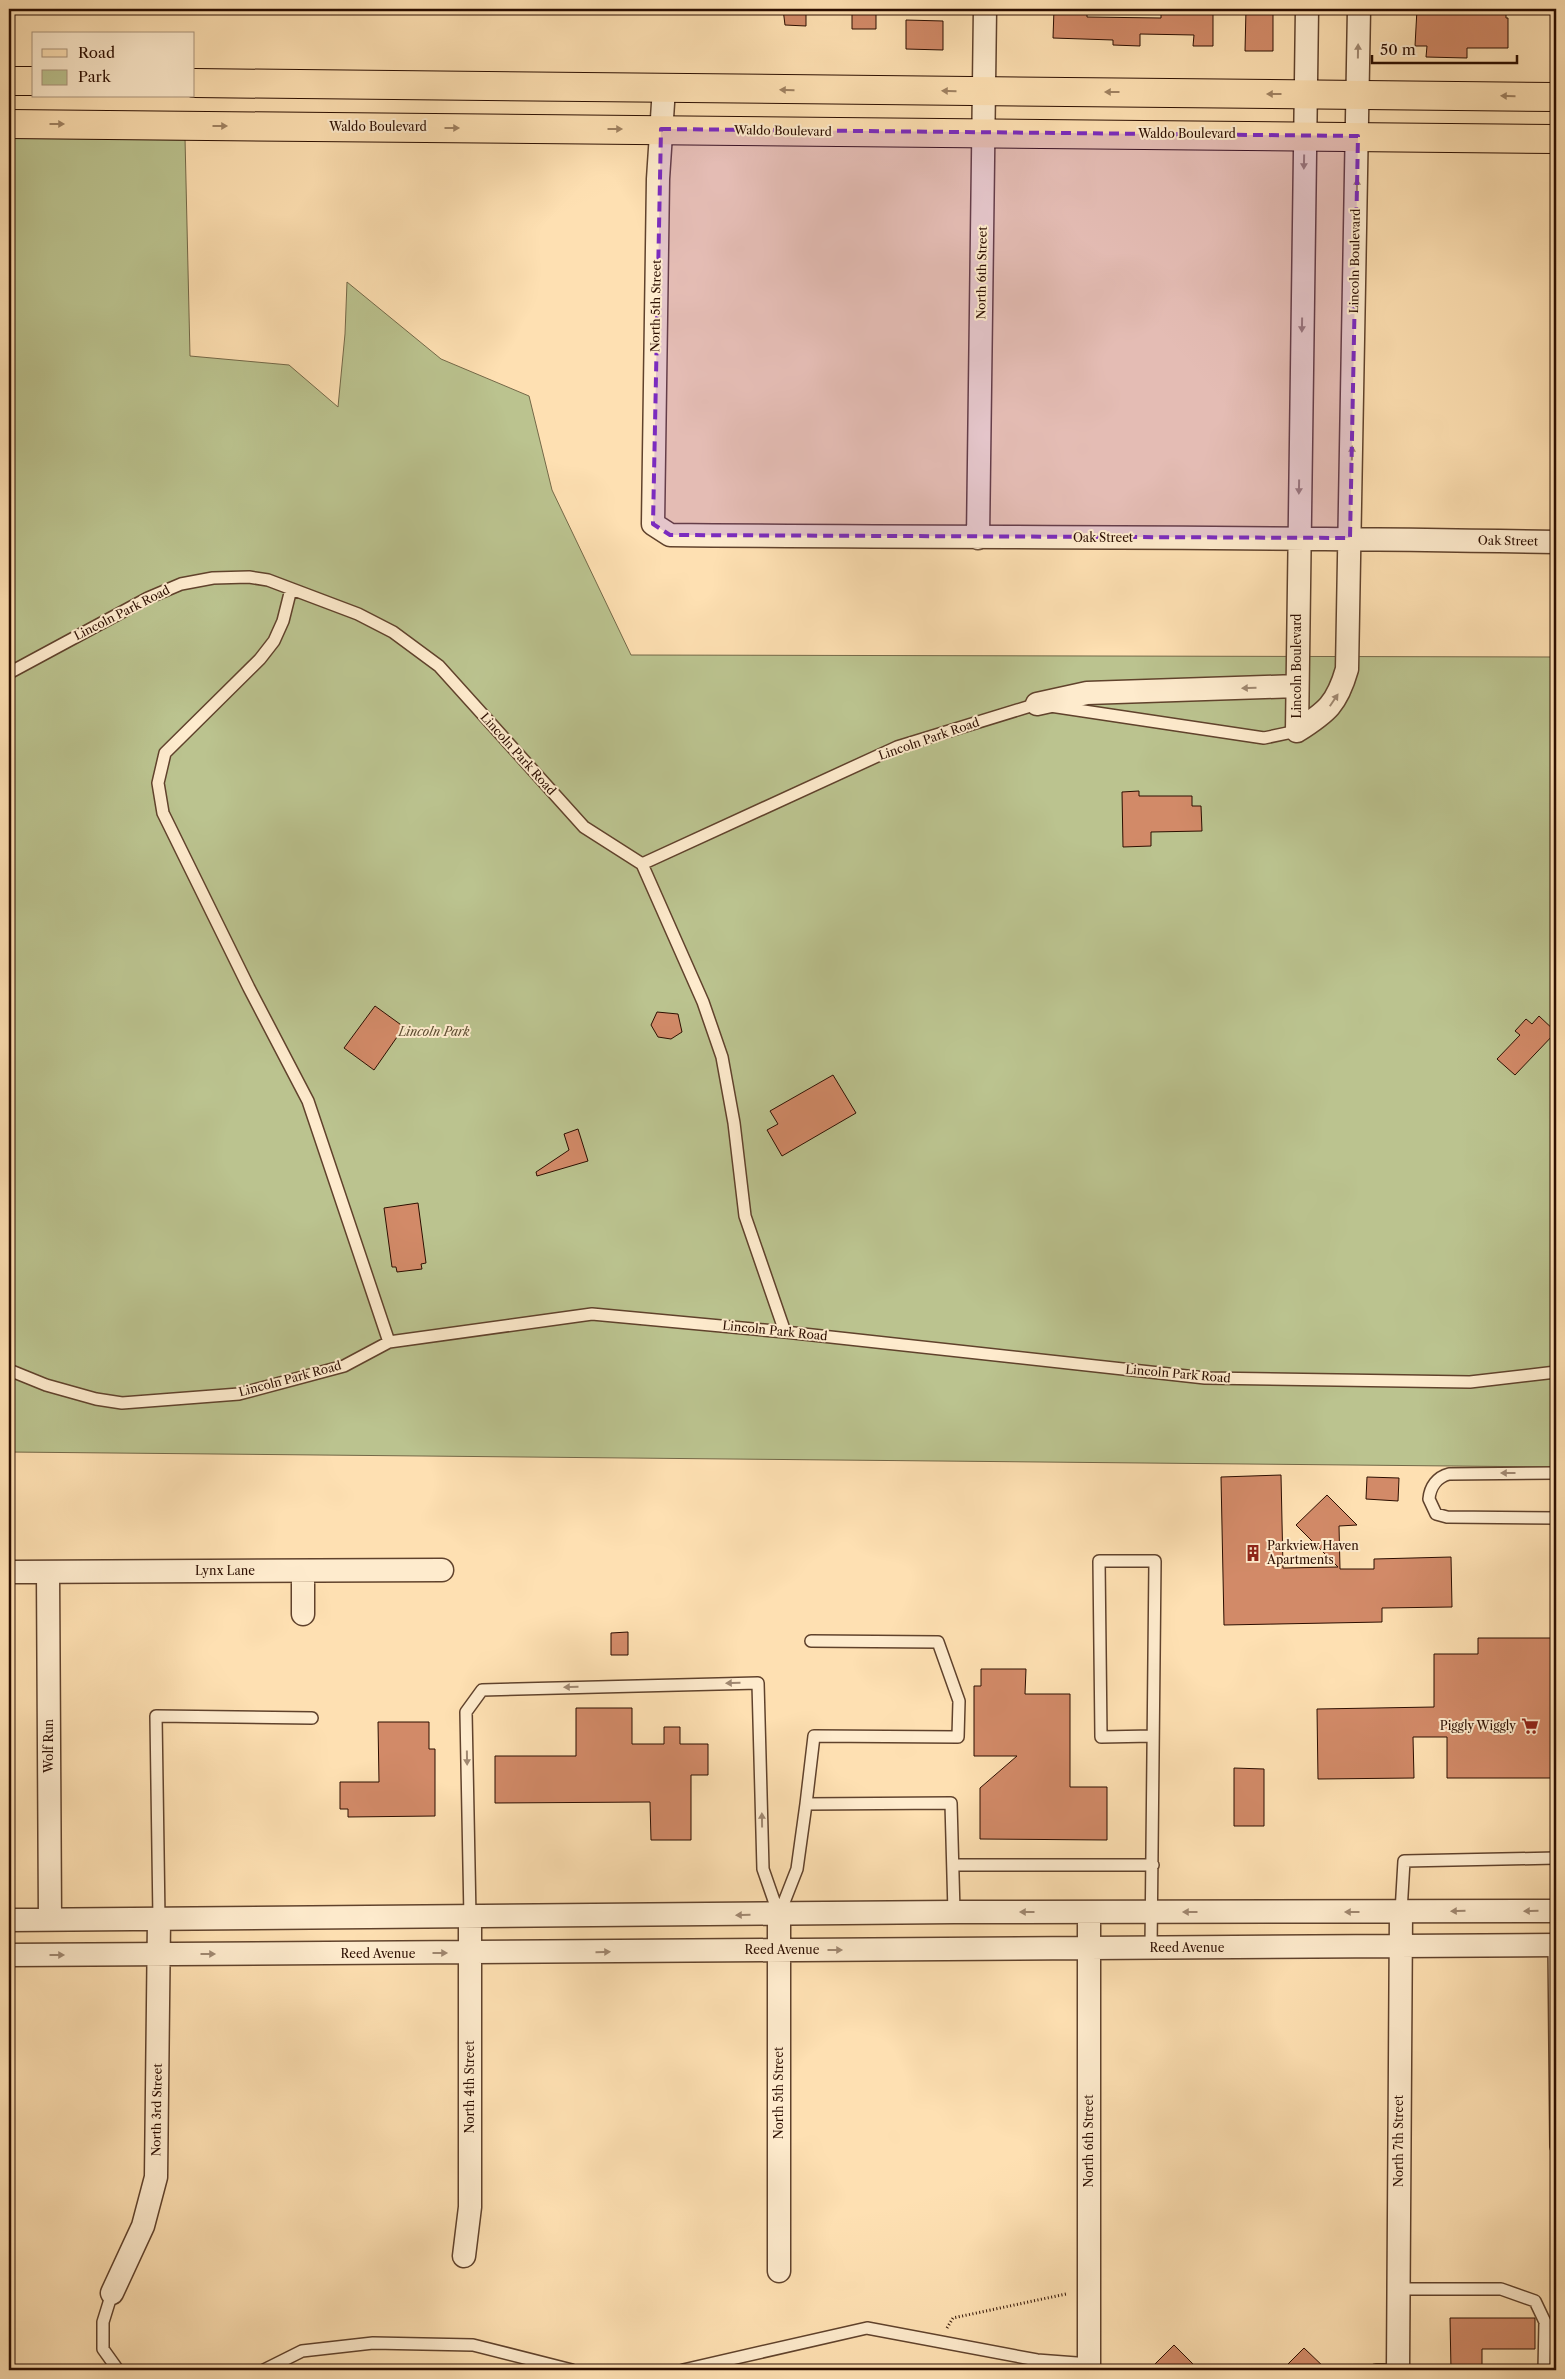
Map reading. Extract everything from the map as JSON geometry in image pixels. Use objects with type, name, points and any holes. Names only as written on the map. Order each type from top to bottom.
[{"type":"main road","points":[[9,81],[32,81]]},
{"type":"main road","points":[[195,83],[1556,97]]},
{"type":"main road","name":"Waldo Boulevard","points":[[9,124],[1556,139]]},
{"type":"street","name":"North 6th Street","points":[[978,538],[985,9]]},
{"type":"street","name":"Lincoln Boulevard","points":[[1297,731],[1298,538],[1307,9]]},
{"type":"street","name":"Lincoln Boulevard","points":[[1297,731],[1329,708],[1340,691],[1347,669],[1359,9]]},
{"type":"street","name":"North 5th Street","points":[[653,524],[658,179],[664,88]]},
{"type":"street","name":"Oak Street","points":[[653,524],[670,535],[978,538],[1350,538],[1556,542]]},
{"type":"street","name":"Lincoln Park Road","points":[[1037,704],[1087,694],[1297,686]]},
{"type":"street","name":"Lynx Lane","points":[[9,1572],[442,1570]]},
{"type":"street","points":[[303,1571],[303,1614]]},
{"type":"street","name":"Wolf Run","points":[[48,1572],[50,1919]]},
{"type":"street","points":[[9,1920],[470,1918],[954,1912],[1556,1911]]},
{"type":"street","name":"North 6th Street","points":[[1089,1912],[1090,2367]]},
{"type":"street","name":"North 7th Street","points":[[1398,2370],[1401,1912]]},
{"type":"street","name":"North 5th Street","points":[[779,1915],[779,2271]]},
{"type":"street","name":"North 4th Street","points":[[464,2256],[470,2207],[470,1918]]},
{"type":"street","name":"North 3rd Street","points":[[112,2293],[143,2226],[156,2177],[159,1919]]},
{"type":"street","name":"Reed Avenue","points":[[9,1955],[1555,1945]]},
{"type":"lane","name":"Lincoln Park Road","points":[[9,673],[148,598],[181,584],[214,578],[249,577],[268,580],[358,614],[393,632],[439,666],[584,827],[642,864],[897,747],[1037,704],[1264,738],[1297,731]]},
{"type":"lane","points":[[291,589],[283,622],[274,641],[260,659],[165,753],[158,783],[163,813],[308,1101],[389,1342]]},
{"type":"lane","points":[[642,864],[703,1002],[722,1057],[734,1123],[744,1216],[785,1332]]},
{"type":"lane","name":"Lincoln Park Road","points":[[9,1370],[46,1385],[96,1399],[122,1403],[239,1394],[344,1366],[389,1342],[592,1314],[785,1332],[1205,1378],[1470,1382],[1556,1372]]},
{"type":"lane","points":[[1556,1473],[1449,1474],[1442,1476],[1434,1485],[1429,1499],[1436,1514],[1447,1518],[1556,1518]]},
{"type":"lane","points":[[1151,1948],[1153,1864],[1154,1736],[1155,1561],[1099,1561],[1101,1737],[1154,1736]]},
{"type":"lane","points":[[779,1915],[797,1869],[814,1736],[958,1737],[959,1701],[938,1642],[811,1641]]},
{"type":"lane","points":[[470,1918],[466,1712],[482,1690],[758,1683],[763,1869],[779,1915]]},
{"type":"lane","points":[[159,1919],[156,1716],[312,1718]]},
{"type":"lane","points":[[806,1804],[951,1803],[954,1912]]},
{"type":"lane","points":[[1401,1912],[1404,1861],[1556,1858]]},
{"type":"lane","points":[[953,1864],[1153,1864]]},
{"type":"lane","points":[[1555,1945],[1556,2147]]},
{"type":"lane","points":[[1398,2289],[1501,2289],[1535,2301],[1545,2322],[1544,2370]]},
{"type":"lane","points":[[112,2293],[102,2322],[102,2348],[118,2370]]},
{"type":"lane","points":[[683,2370],[867,2328],[1037,2360],[1090,2367]]},
{"type":"lane","points":[[264,2370],[302,2351],[373,2343],[473,2345],[572,2370]]},
{"type":"lane","points":[[1376,2370],[1398,2370]]},
{"type":"path","points":[[946,2329],[953,2318],[1066,2294]]},
{"type":"highlighted area","points":[[661,129],[1358,136],[1350,538],[670,535],[653,524]]},
{"type":"green space","name":"Lincoln Park","points":[[9,136],[185,138],[190,356],[289,365],[338,407],[345,334],[347,282],[441,359],[529,396],[552,490],[631,655],[1556,657],[1556,1467],[9,1452]]},
{"type":"building","points":[[783,9],[806,9],[806,26],[785,25]]},
{"type":"building","points":[[852,9],[876,9],[876,29],[852,29]]},
{"type":"building","points":[[1054,9],[1087,9],[1087,17],[1161,18],[1161,10],[1213,11],[1213,46],[1193,46],[1194,35],[1140,34],[1140,46],[1113,45],[1113,40],[1053,38]]},
{"type":"building","points":[[1246,9],[1273,9],[1273,51],[1245,51]]},
{"type":"building","points":[[1417,9],[1506,9],[1506,18],[1508,18],[1508,48],[1467,48],[1467,58],[1426,57],[1427,46],[1415,46]]},
{"type":"building","points":[[906,20],[943,21],[943,50],[906,49]]},
{"type":"building","points":[[1139,791],[1139,796],[1192,796],[1192,806],[1201,806],[1202,831],[1151,832],[1151,846],[1123,847],[1122,792]]},
{"type":"building","points":[[375,1006],[404,1027],[374,1070],[344,1048]]},
{"type":"building","points":[[657,1012],[678,1014],[682,1032],[671,1039],[658,1037],[651,1025]]},
{"type":"building","points":[[1539,1016],[1556,1032],[1515,1075],[1497,1059],[1520,1035],[1515,1031],[1526,1019],[1532,1024]]},
{"type":"building","points":[[833,1075],[856,1113],[782,1156],[767,1130],[778,1124],[770,1111]]},
{"type":"building","points":[[578,1129],[588,1161],[537,1176],[536,1172],[569,1150],[564,1134]]},
{"type":"building","points":[[418,1203],[426,1263],[421,1264],[422,1269],[397,1272],[396,1267],[392,1267],[384,1208]]},
{"type":"building","name":"Parkview Haven Apartments","points":[[1281,1475],[1283,1568],[1338,1567],[1296,1525],[1327,1495],[1357,1525],[1339,1526],[1340,1569],[1374,1569],[1374,1559],[1451,1557],[1452,1607],[1382,1608],[1382,1622],[1224,1625],[1221,1477]]},
{"type":"building","points":[[1367,1477],[1399,1478],[1398,1501],[1366,1499]]},
{"type":"building","points":[[628,1632],[628,1655],[611,1655],[611,1633]]},
{"type":"building","points":[[1478,1638],[1556,1638],[1556,1778],[1447,1778],[1447,1737],[1413,1737],[1414,1778],[1318,1779],[1317,1709],[1434,1707],[1434,1654],[1478,1654]]},
{"type":"building","points":[[981,1669],[1026,1669],[1025,1694],[1070,1694],[1070,1787],[1107,1787],[1107,1840],[980,1839],[980,1788],[1017,1756],[974,1756],[974,1686],[981,1686]]},
{"type":"building","points":[[576,1708],[632,1708],[632,1744],[664,1744],[664,1727],[680,1727],[680,1744],[708,1744],[708,1775],[691,1775],[691,1840],[651,1840],[650,1802],[495,1803],[495,1756],[576,1756]]},
{"type":"building","points":[[378,1722],[429,1722],[429,1749],[435,1749],[435,1816],[348,1817],[348,1809],[340,1809],[340,1782],[379,1782]]},
{"type":"building","points":[[1234,1768],[1264,1769],[1264,1826],[1234,1826]]},
{"type":"building","points":[[1450,2318],[1535,2318],[1535,2349],[1482,2349],[1482,2370],[1451,2370]]},
{"type":"building","points":[[1174,2345],[1199,2370],[1149,2370]]},
{"type":"building","points":[[1304,2348],[1327,2370],[1282,2370]]},
{"type":"place","name":"Parkview Haven Apartments","points":[[1253,1553]]},
{"type":"place","name":"Piggly Wiggly","points":[[1530,1726]]}]
